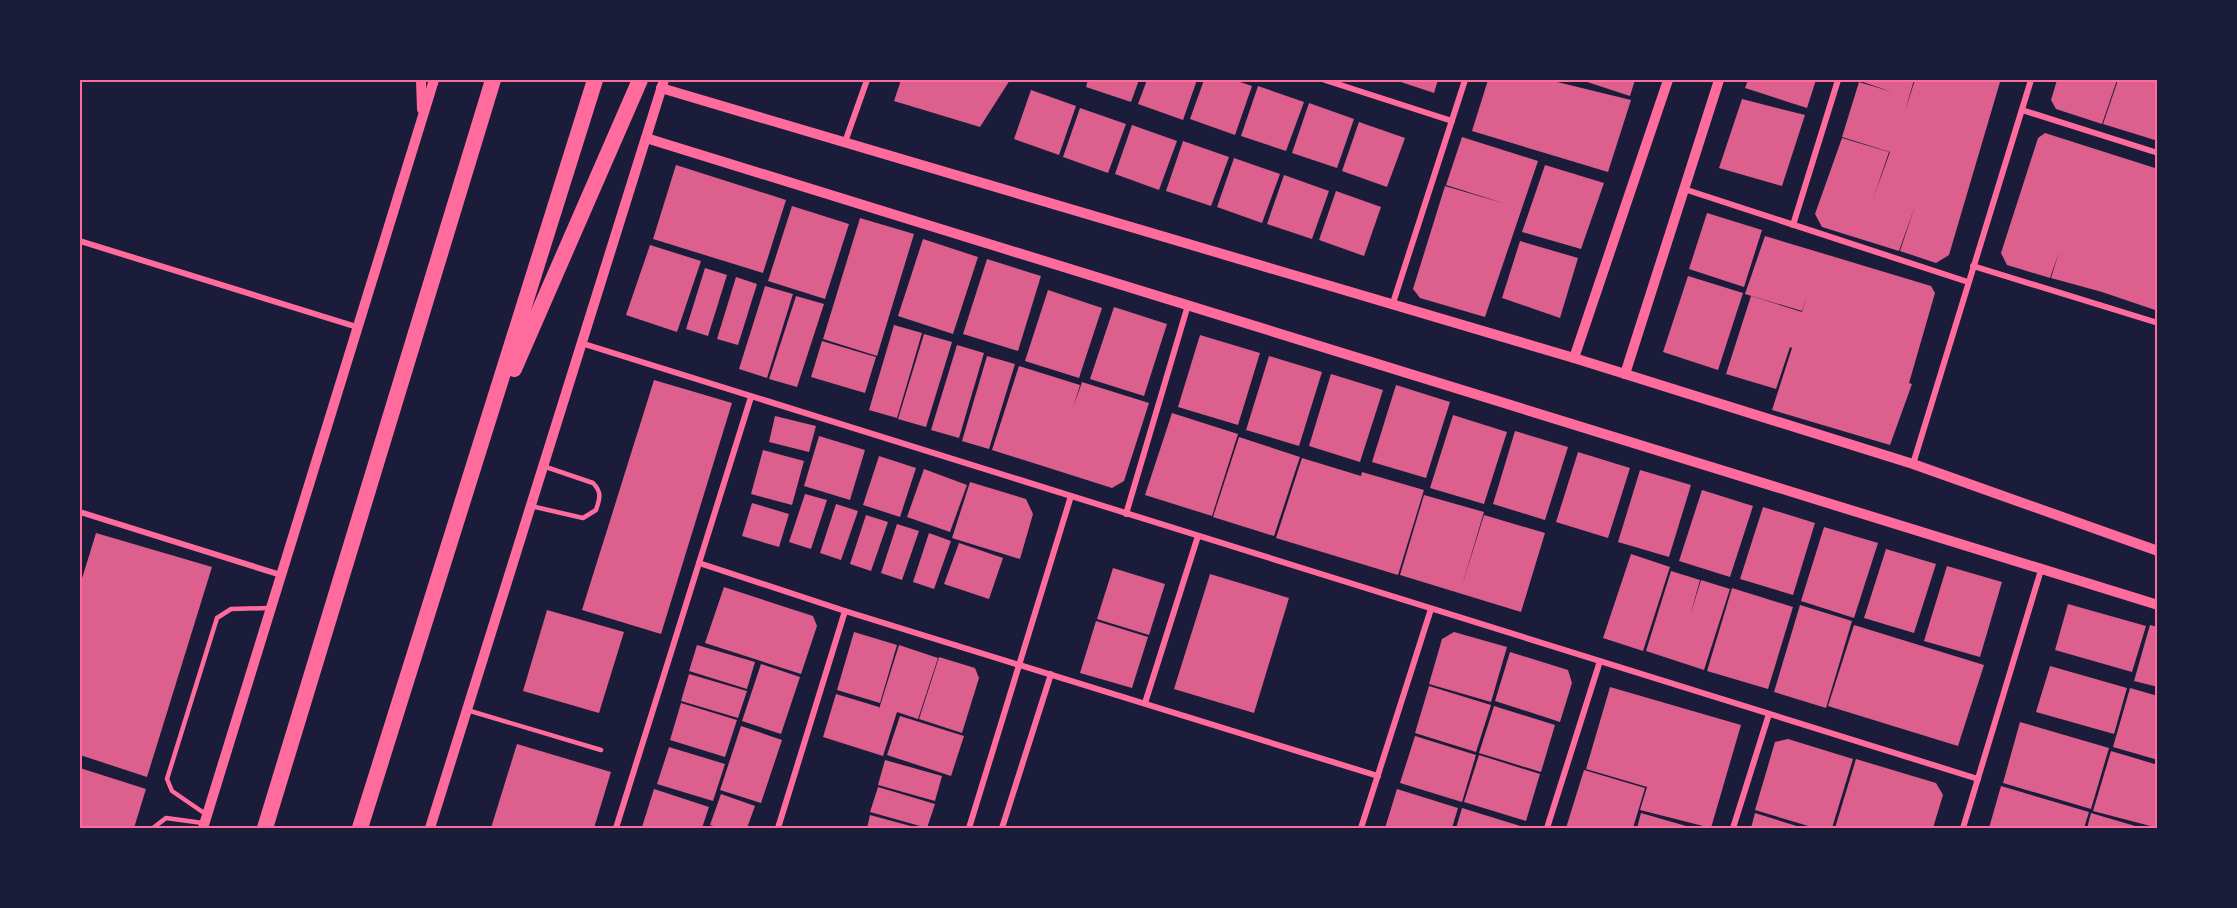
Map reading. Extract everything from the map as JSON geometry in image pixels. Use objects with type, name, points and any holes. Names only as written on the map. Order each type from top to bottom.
[{"type":"highway","points":[[461,184],[482,80]]},
{"type":"highway","points":[[265,828],[493,80]]},
{"type":"highway","points":[[360,828],[595,80]]},
{"type":"highway","points":[[481,447],[640,80]]},
{"type":"street","points":[[421,80],[423,119]]},
{"type":"street","points":[[205,822],[434,80]]},
{"type":"street","points":[[845,142],[867,80]]},
{"type":"street","points":[[1324,80],[1452,121]]},
{"type":"street","points":[[1393,303],[1465,80]]},
{"type":"street","points":[[1574,358],[1668,80]]},
{"type":"street","points":[[1624,374],[1719,80]]},
{"type":"street","points":[[1793,225],[1838,80]]},
{"type":"street","points":[[1913,464],[2031,80]]},
{"type":"street","points":[[430,828],[662,84],[845,142],[1574,358],[1913,464],[2157,551]]},
{"type":"street","points":[[2022,110],[2157,153]]},
{"type":"street","points":[[646,138],[2157,605]]},
{"type":"street","points":[[1684,189],[1968,282]]},
{"type":"street","points":[[80,242],[357,327]]},
{"type":"street","points":[[1973,266],[2157,323]]},
{"type":"street","points":[[1126,514],[1188,305]]},
{"type":"street","points":[[581,344],[1978,779]]},
{"type":"street","points":[[616,828],[751,397]]},
{"type":"street","points":[[969,828],[1071,496]]},
{"type":"street","points":[[80,512],[281,575]]},
{"type":"street","points":[[1145,703],[1198,536]]},
{"type":"street","points":[[699,563],[845,611],[1378,776]]},
{"type":"street","points":[[1963,828],[2041,570]]},
{"type":"street","points":[[1360,828],[1431,609]]},
{"type":"street","points":[[778,828],[845,611]]},
{"type":"street","points":[[1547,828],[1600,662]]},
{"type":"street","points":[[1002,828],[1051,674]]},
{"type":"street","points":[[1733,828],[1769,714]]},
{"type":"lane","points":[[531,506],[583,518],[596,510],[599,503],[601,495],[592,483],[543,466]]},
{"type":"lane","points":[[205,822],[172,791],[167,778],[175,749],[217,618],[231,609],[271,608]]},
{"type":"lane","points":[[467,710],[601,750]]},
{"type":"lane","points":[[153,828],[166,818],[205,822]]},
{"type":"building","points":[[901,80],[1010,80],[980,127],[894,101]]},
{"type":"building","points":[[1088,80],[1139,80],[1131,102],[1086,87]]},
{"type":"building","points":[[1147,80],[1197,80],[1183,120],[1138,104]]},
{"type":"building","points":[[1204,80],[1234,80],[1252,86],[1235,135],[1190,119]]},
{"type":"building","points":[[1395,80],[1438,80],[1434,93]]},
{"type":"building","points":[[1488,80],[1549,80],[1631,100],[1608,172],[1472,131]]},
{"type":"building","points":[[1581,80],[1635,80],[1630,96]]},
{"type":"building","points":[[1748,80],[1816,80],[1807,108],[1745,88]]},
{"type":"building","points":[[1857,80],[1914,80],[1905,111],[1915,80],[2000,82],[1949,255],[1936,263],[1900,251],[1915,206],[1899,251],[1822,227],[1815,214],[1842,138],[1889,152],[1873,199],[1890,152],[1842,137],[1859,82],[1892,92]]},
{"type":"building","points":[[2057,80],[2117,80],[2102,124],[2056,109],[2051,100]]},
{"type":"building","points":[[2118,80],[2158,80],[2158,141],[2103,124]]},
{"type":"building","points":[[1258,86],[1304,102],[1286,151],[1241,136]]},
{"type":"building","points":[[1031,90],[1076,106],[1059,155],[1014,139]]},
{"type":"building","points":[[1742,99],[1805,115],[1782,186],[1719,168]]},
{"type":"building","points":[[1309,103],[1354,119],[1337,168],[1292,153]]},
{"type":"building","points":[[1080,108],[1126,124],[1108,173],[1063,157]]},
{"type":"building","points":[[1359,122],[1405,138],[1387,187],[1342,171]]},
{"type":"building","points":[[1132,125],[1177,141],[1159,190],[1115,174]]},
{"type":"building","points":[[2045,133],[2158,169],[2158,311],[2051,278],[2059,252],[2050,278],[2007,265],[2001,253],[2038,138]]},
{"type":"building","points":[[1462,137],[1538,161],[1485,317],[1420,298],[1413,289],[1445,186],[1506,204],[1446,185]]},
{"type":"building","points":[[1183,141],[1229,157],[1211,206],[1166,191]]},
{"type":"building","points":[[1234,158],[1280,174],[1262,223],[1217,207]]},
{"type":"building","points":[[676,165],[786,200],[763,273],[653,239]]},
{"type":"building","points":[[1545,165],[1604,183],[1581,249],[1522,232]]},
{"type":"building","points":[[1284,175],[1329,191],[1312,239],[1267,224]]},
{"type":"building","points":[[1336,191],[1381,207],[1364,256],[1319,240]]},
{"type":"building","points":[[792,206],[849,224],[825,299],[768,281]]},
{"type":"building","points":[[1707,213],[1762,230],[1744,287],[1689,269]]},
{"type":"building","points":[[860,218],[914,234],[877,356],[823,339]]},
{"type":"building","points":[[1765,236],[1931,286],[1935,293],[1909,383],[1912,384],[1890,445],[1772,410],[1792,348],[1790,347],[1776,389],[1726,374],[1751,296],[1802,312],[1807,297],[1802,311],[1745,294]]},
{"type":"building","points":[[923,239],[978,257],[953,334],[898,316]]},
{"type":"building","points":[[1520,241],[1578,258],[1560,318],[1502,298]]},
{"type":"building","points":[[650,245],[701,261],[677,332],[626,315]]},
{"type":"building","points":[[987,259],[1041,276],[1018,351],[963,334]]},
{"type":"building","points":[[705,268],[727,275],[708,336],[686,329]]},
{"type":"building","points":[[1688,276],[1743,293],[1718,370],[1663,352]]},
{"type":"building","points":[[736,277],[757,284],[738,345],[717,339]]},
{"type":"building","points":[[765,286],[793,294],[767,378],[739,369]]},
{"type":"building","points":[[1048,290],[1102,308],[1079,378],[1025,361]]},
{"type":"building","points":[[796,296],[824,304],[797,387],[769,379]]},
{"type":"building","points":[[1114,307],[1167,324],[1144,396],[1090,379]]},
{"type":"building","points":[[894,325],[922,333],[897,418],[869,410]]},
{"type":"building","points":[[924,334],[952,342],[926,427],[898,419]]},
{"type":"building","points":[[1200,335],[1260,353],[1238,425],[1178,407]]},
{"type":"building","points":[[822,341],[876,357],[865,393],[811,377]]},
{"type":"building","points":[[957,345],[984,353],[959,438],[931,430]]},
{"type":"building","points":[[987,356],[1015,364],[989,449],[962,441]]},
{"type":"building","points":[[1269,356],[1322,372],[1299,446],[1246,430]]},
{"type":"building","points":[[1019,366],[1080,385],[1073,408],[1082,382],[1149,403],[1124,481],[1112,488],[992,450]]},
{"type":"building","points":[[1331,374],[1383,390],[1360,462],[1309,446]]},
{"type":"building","points":[[654,380],[732,403],[661,634],[582,610]]},
{"type":"building","points":[[1396,385],[1450,402],[1426,478],[1372,462]]},
{"type":"building","points":[[1172,413],[1238,434],[1212,516],[1145,495]]},
{"type":"building","points":[[1453,415],[1507,432],[1484,504],[1430,488]]},
{"type":"building","points":[[775,416],[816,426],[809,452],[769,442]]},
{"type":"building","points":[[1515,431],[1568,447],[1545,520],[1493,504]]},
{"type":"building","points":[[819,436],[865,450],[850,500],[804,486]]},
{"type":"building","points":[[1239,437],[1300,457],[1274,536],[1213,517]]},
{"type":"building","points":[[763,450],[804,461],[792,505],[751,494]]},
{"type":"building","points":[[1578,452],[1630,468],[1608,538],[1556,522]]},
{"type":"building","points":[[879,456],[916,468],[900,517],[863,505]]},
{"type":"building","points":[[1302,458],[1361,476],[1362,472],[1424,490],[1398,575],[1276,538]]},
{"type":"building","points":[[924,469],[967,485],[950,532],[907,517]]},
{"type":"building","points":[[1640,470],[1691,485],[1669,557],[1618,542]]},
{"type":"building","points":[[970,482],[1026,499],[1033,514],[1020,559],[952,538]]},
{"type":"building","points":[[1702,490],[1753,506],[1730,577],[1679,561]]},
{"type":"building","points":[[805,494],[827,500],[811,549],[789,542]]},
{"type":"building","points":[[1424,495],[1484,512],[1461,589],[1484,515],[1545,533],[1521,612],[1400,575]]},
{"type":"building","points":[[752,503],[789,514],[779,547],[742,536]]},
{"type":"building","points":[[836,504],[858,511],[841,560],[820,553]]},
{"type":"building","points":[[1763,507],[1815,523],[1793,595],[1740,579]]},
{"type":"building","points":[[866,515],[888,522],[871,571],[850,564]]},
{"type":"building","points":[[897,524],[919,531],[902,580],[881,573]]},
{"type":"building","points":[[1824,527],[1878,543],[1854,618],[1801,601]]},
{"type":"building","points":[[96,533],[212,567],[147,777],[80,755],[80,585]]},
{"type":"building","points":[[929,533],[951,541],[934,589],[913,582]]},
{"type":"building","points":[[959,543],[1003,558],[989,599],[944,584]]},
{"type":"building","points":[[1886,549],[1936,564],[1914,633],[1864,618]]},
{"type":"building","points":[[1631,554],[1670,567],[1643,651],[1603,638]]},
{"type":"building","points":[[1947,566],[2002,582],[1980,657],[1924,641]]},
{"type":"building","points":[[1113,568],[1165,584],[1149,635],[1097,619]]},
{"type":"building","points":[[1671,571],[1700,580],[1690,616],[1701,580],[1730,589],[1704,670],[1646,651]]},
{"type":"building","points":[[1210,574],[1289,598],[1254,713],[1174,689]]},
{"type":"building","points":[[724,587],[813,616],[817,626],[801,674],[705,643]]},
{"type":"building","points":[[1732,588],[1793,607],[1768,689],[1707,671]]},
{"type":"building","points":[[2068,604],[2146,626],[2132,672],[2055,650]]},
{"type":"building","points":[[1800,605],[1852,621],[1826,708],[1774,692]]},
{"type":"building","points":[[547,610],[624,632],[599,713],[523,691]]},
{"type":"building","points":[[1096,621],[1148,637],[1132,688],[1080,673]]},
{"type":"building","points":[[1854,625],[1984,665],[1958,746],[1828,706]]},
{"type":"building","points":[[2150,625],[2158,627],[2158,687],[2134,681]]},
{"type":"building","points":[[854,632],[897,645],[880,703],[837,690]]},
{"type":"building","points":[[1454,632],[1507,647],[1491,702],[1429,684],[1442,639]]},
{"type":"building","points":[[697,645],[755,662],[747,689],[689,671]]},
{"type":"building","points":[[899,645],[938,658],[918,719],[897,712],[883,756],[823,737],[836,694],[879,707],[879,709]]},
{"type":"building","points":[[1510,652],[1568,670],[1572,683],[1560,722],[1495,701]]},
{"type":"building","points":[[939,657],[975,668],[979,678],[962,733],[919,719]]},
{"type":"building","points":[[761,664],[800,677],[781,734],[742,721]]},
{"type":"building","points":[[2050,666],[2127,688],[2114,734],[2036,712]]},
{"type":"building","points":[[689,674],[747,691],[738,718],[681,701]]},
{"type":"building","points":[[1429,686],[1491,705],[1476,752],[1415,733]]},
{"type":"building","points":[[1610,687],[1741,725],[1711,828],[1640,810],[1647,787],[1586,769]]},
{"type":"building","points":[[2130,688],[2158,696],[2158,760],[2113,747]]},
{"type":"building","points":[[681,703],[737,720],[725,757],[670,740]]},
{"type":"building","points":[[1494,706],[1555,725],[1541,772],[1479,753]]},
{"type":"building","points":[[900,716],[964,736],[951,776],[887,755]]},
{"type":"building","points":[[2020,722],[2109,748],[2091,809],[2003,783]]},
{"type":"building","points":[[741,726],[782,740],[761,803],[720,790]]},
{"type":"building","points":[[1415,736],[1476,755],[1462,802],[1400,783]]},
{"type":"building","points":[[1788,739],[1853,759],[1832,828],[1815,828],[1755,810],[1775,742]]},
{"type":"building","points":[[517,744],[611,772],[594,828],[491,828]]},
{"type":"building","points":[[669,747],[725,764],[713,801],[657,784]]},
{"type":"building","points":[[2111,751],[2158,765],[2158,828],[2093,811]]},
{"type":"building","points":[[1479,755],[1540,774],[1526,821],[1464,802]]},
{"type":"building","points":[[1856,759],[1936,783],[1943,795],[1933,828],[1835,828]]},
{"type":"building","points":[[885,760],[942,776],[935,801],[878,785]]},
{"type":"building","points":[[80,768],[146,789],[134,828],[80,828]]},
{"type":"building","points":[[1584,770],[1645,788],[1633,828],[1566,828]]},
{"type":"building","points":[[2001,786],[2089,812],[2084,828],[1989,828]]},
{"type":"building","points":[[878,787],[935,804],[927,828],[870,812]]},
{"type":"building","points":[[654,789],[709,807],[702,828],[642,827]]},
{"type":"building","points":[[1397,789],[1458,808],[1452,828],[1385,828]]},
{"type":"building","points":[[721,794],[755,806],[747,828],[720,828],[710,825]]},
{"type":"building","points":[[1462,808],[1527,828],[1456,828]]},
{"type":"building","points":[[1641,813],[1693,828],[1637,828]]},
{"type":"building","points":[[1755,813],[1803,828],[1751,828]]},
{"type":"building","points":[[2091,813],[2142,828],[2087,828]]},
{"type":"building","points":[[870,815],[918,828],[867,828]]}]
